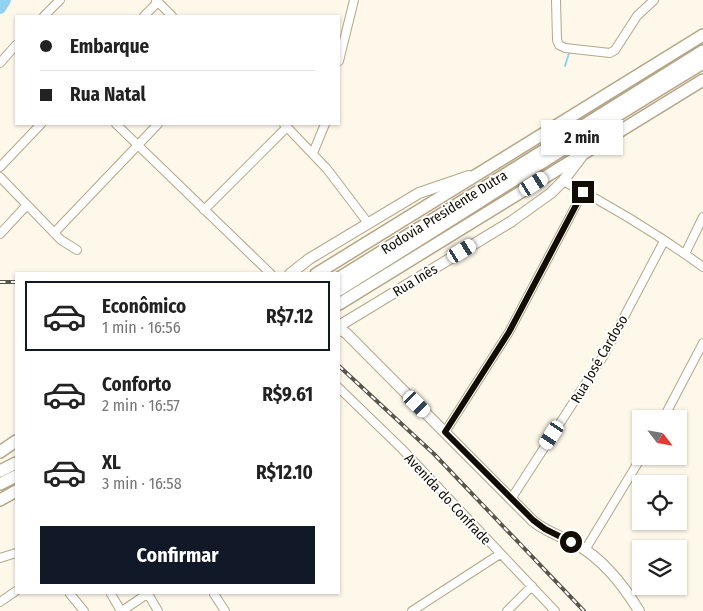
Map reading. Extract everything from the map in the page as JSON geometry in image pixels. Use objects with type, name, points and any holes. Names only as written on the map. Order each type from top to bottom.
[{"type":"highway","points":[[319,272],[703,35]]},
{"type":"highway","name":"Rodovia Presidente Dutra","points":[[340,277],[703,51]]},
{"type":"highway","name":"Rodovia Presidente Dutra","points":[[340,289],[493,195],[621,112],[703,63]]},
{"type":"highway","points":[[340,303],[703,80]]},
{"type":"highway","points":[[0,459],[5,447]]},
{"type":"highway","points":[[0,471],[15,464]]},
{"type":"highway","points":[[0,484],[15,476]]},
{"type":"highway","points":[[0,500],[15,492]]},
{"type":"main road","name":"Rua Inês","points":[[343,327],[537,204],[563,181],[584,153]]},
{"type":"main road","points":[[293,272],[309,259],[425,191],[482,172]]},
{"type":"main road","points":[[343,327],[511,499],[539,525],[585,550],[601,562],[639,611]]},
{"type":"street","points":[[45,15],[60,0]]},
{"type":"street","points":[[340,58],[354,0]]},
{"type":"street","points":[[556,0],[557,40],[559,45],[565,48],[610,53],[615,50],[639,13],[654,0]]},
{"type":"street","points":[[145,15],[157,1],[171,15]]},
{"type":"street","points":[[0,63],[15,46]]},
{"type":"street","points":[[0,167],[40,125]]},
{"type":"street","points":[[117,125],[269,272]]},
{"type":"street","points":[[54,233],[157,125]]},
{"type":"street","points":[[204,210],[286,125],[313,153],[368,224]]},
{"type":"street","points":[[313,153],[324,125]]},
{"type":"street","points":[[0,177],[61,240],[77,250]]},
{"type":"street","points":[[563,181],[664,241],[703,267]]},
{"type":"street","points":[[445,432],[509,332],[583,192]]},
{"type":"street","points":[[0,234],[26,206]]},
{"type":"street","points":[[685,254],[703,217]]},
{"type":"street","name":"Rua José Cardoso","points":[[511,499],[604,355],[664,241]]},
{"type":"street","points":[[668,410],[703,343]]},
{"type":"street","name":"Avenida do Confrade","points":[[340,389],[402,450],[555,611]]},
{"type":"street","points":[[585,550],[637,465]]},
{"type":"street","points":[[0,558],[15,553]]},
{"type":"street","points":[[412,611],[500,554]]},
{"type":"street","points":[[507,611],[532,586]]},
{"type":"street","points":[[0,602],[15,592]]},
{"type":"street","points":[[70,594],[84,611]]},
{"type":"street","points":[[110,594],[121,611],[148,594],[158,611]]},
{"type":"street","points":[[214,594],[225,611]]},
{"type":"waterway","points":[[0,8],[5,0]]},
{"type":"waterway","points":[[565,66],[570,50]]},
{"type":"railway","points":[[0,282],[15,282]]},
{"type":"railway","points":[[340,367],[434,454],[584,611]]},
{"type":"route","points":[[571,542],[545,529],[533,520],[445,432],[509,332],[583,192]]}]
